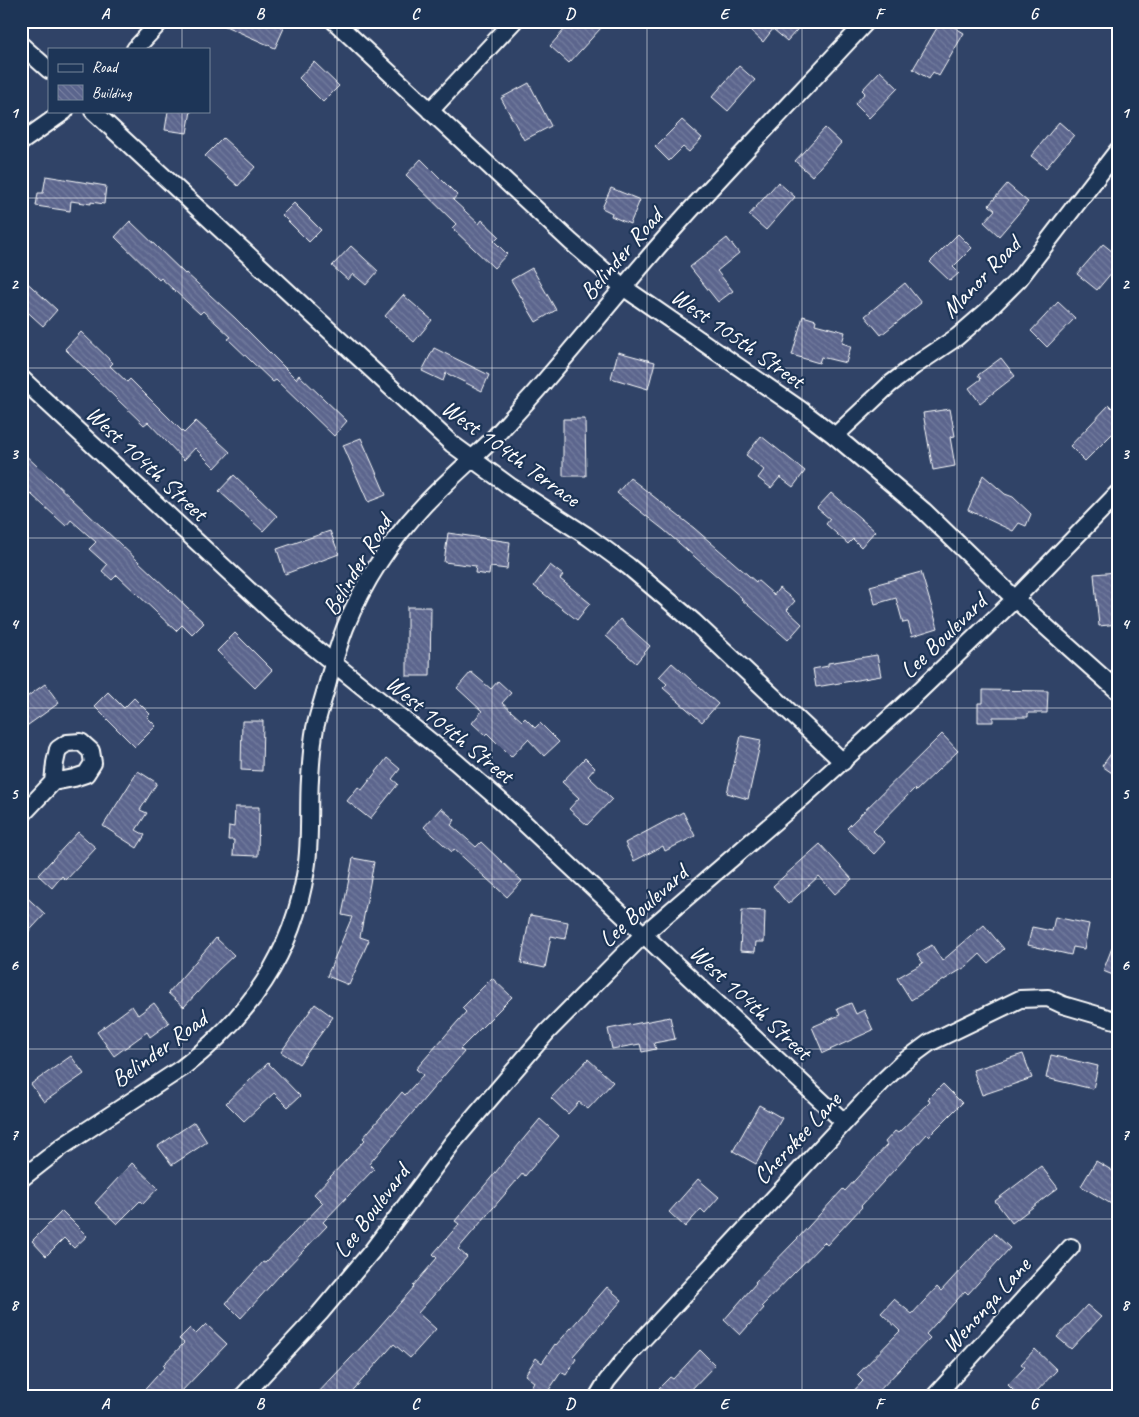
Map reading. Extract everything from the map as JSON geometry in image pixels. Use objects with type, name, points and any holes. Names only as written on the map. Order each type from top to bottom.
[{"type":"street","points":[[137,48],[161,21]]},
{"type":"street","name":"West 105th Street","points":[[334,21],[623,287],[801,410],[835,436],[924,511],[1015,599],[1118,691]]},
{"type":"street","points":[[430,111],[514,21]]},
{"type":"street","name":"Belinder Road","points":[[21,1179],[63,1146],[182,1068],[224,1032],[250,1003],[271,972],[297,910],[306,870],[310,777],[315,730],[344,630],[357,602],[382,559],[403,529],[425,504],[490,441],[680,222],[868,21]]},
{"type":"street","points":[[21,44],[48,69]]},
{"type":"street","points":[[21,142],[65,112]]},
{"type":"street","name":"West 104th Terrace","points":[[94,112],[444,438],[471,459],[628,566],[694,622],[843,762]]},
{"type":"street","name":"Manor Road","points":[[835,436],[889,385],[957,337],[987,311],[1019,279],[1118,150]]},
{"type":"street","name":"West 104th Street","points":[[21,378],[277,617],[490,791],[844,1122]]},
{"type":"street","name":"Lee Boulevard","points":[[242,1396],[320,1313],[372,1251],[453,1142],[547,1032],[644,934],[843,762],[915,695],[1015,599],[1118,493]]},
{"type":"street","points":[[21,816],[53,782]]},
{"type":"street","name":"Cherokee Lane","points":[[598,1396],[607,1381],[630,1353],[844,1122],[902,1063],[929,1043],[1020,999],[1048,998],[1118,1021]]},
{"type":"street","name":"Wenonga Lane","points":[[935,1396],[1071,1247]]},
{"type":"building","points":[[214,21],[270,21],[284,28],[275,48]]},
{"type":"building","points":[[572,21],[594,21],[601,28],[569,63],[550,46]]},
{"type":"building","points":[[754,21],[805,21],[787,41],[773,29],[763,42],[748,28]]},
{"type":"building","points":[[941,21],[964,33],[939,76],[933,72],[929,79],[913,69]]},
{"type":"building","points":[[314,62],[339,86],[323,102],[299,78]]},
{"type":"building","points":[[739,66],[755,80],[728,111],[712,97]]},
{"type":"building","points":[[880,71],[898,88],[869,118],[855,104],[865,93],[862,90]]},
{"type":"building","points":[[529,83],[551,126],[524,140],[501,98]]},
{"type":"building","points":[[168,112],[191,112],[187,133],[165,130]]},
{"type":"building","points":[[682,120],[702,138],[689,152],[683,147],[669,161],[655,147]]},
{"type":"building","points":[[1059,122],[1074,135],[1046,168],[1031,156]]},
{"type":"building","points":[[825,128],[841,143],[812,176],[795,161]]},
{"type":"building","points":[[223,138],[255,167],[238,186],[205,156]]},
{"type":"building","points":[[421,159],[457,195],[453,200],[479,224],[482,220],[499,236],[494,241],[507,254],[494,268],[452,228],[456,224],[406,175]]},
{"type":"building","points":[[46,176],[106,186],[104,204],[71,201],[70,211],[36,206],[38,193],[43,193]]},
{"type":"building","points":[[778,182],[795,197],[766,230],[749,215]]},
{"type":"building","points":[[1007,184],[1028,202],[999,236],[984,222],[995,210],[989,205]]},
{"type":"building","points":[[611,188],[640,200],[630,224],[611,216],[612,213],[602,208]]},
{"type":"building","points":[[294,203],[321,230],[309,242],[282,215]]},
{"type":"building","points":[[130,221],[185,274],[235,318],[296,379],[299,375],[347,421],[334,436],[276,380],[273,382],[228,339],[231,337],[203,311],[200,314],[161,278],[159,280],[115,237]]},
{"type":"building","points":[[958,234],[972,248],[953,267],[959,273],[950,281],[930,262]]},
{"type":"building","points":[[727,238],[739,253],[717,271],[733,291],[718,302],[690,267]]},
{"type":"building","points":[[1103,244],[1118,256],[1118,265],[1097,290],[1077,274]]},
{"type":"building","points":[[351,246],[378,271],[366,285],[353,274],[348,280],[332,266]]},
{"type":"building","points":[[532,268],[556,310],[536,322],[511,280]]},
{"type":"building","points":[[21,277],[57,310],[43,326],[21,306]]},
{"type":"building","points":[[905,283],[921,303],[881,335],[865,316]]},
{"type":"building","points":[[403,295],[432,320],[414,342],[385,316]]},
{"type":"building","points":[[1058,302],[1075,318],[1047,347],[1031,331]]},
{"type":"building","points":[[803,316],[816,320],[815,324],[845,332],[842,343],[851,346],[846,363],[821,357],[819,363],[792,355]]},
{"type":"building","points":[[81,332],[113,363],[110,366],[127,382],[130,379],[184,433],[196,421],[230,452],[215,468],[195,448],[184,460],[148,422],[144,425],[65,349]]},
{"type":"building","points":[[434,348],[489,375],[482,391],[446,373],[443,381],[422,371]]},
{"type":"building","points":[[618,352],[655,362],[648,389],[611,378]]},
{"type":"building","points":[[1001,358],[1015,376],[980,403],[969,388],[981,379],[978,375]]},
{"type":"building","points":[[1109,405],[1118,414],[1118,428],[1085,461],[1070,446]]},
{"type":"building","points":[[950,409],[955,436],[950,437],[955,466],[933,470],[923,413]]},
{"type":"building","points":[[563,419],[585,419],[586,476],[563,476]]},
{"type":"building","points":[[761,436],[805,471],[793,487],[780,477],[771,488],[758,478],[764,470],[746,455]]},
{"type":"building","points":[[361,438],[386,495],[368,502],[343,445]]},
{"type":"building","points":[[21,451],[204,623],[192,635],[182,625],[176,631],[117,575],[112,580],[102,571],[107,565],[89,549],[96,542],[71,520],[66,526],[21,485]]},
{"type":"building","points":[[234,475],[277,516],[263,531],[219,491]]},
{"type":"building","points":[[983,475],[1005,494],[1013,497],[1031,514],[1026,526],[1019,523],[1013,531],[968,510]]},
{"type":"building","points":[[630,478],[694,528],[756,582],[757,580],[774,595],[779,588],[795,601],[787,610],[802,624],[788,640],[664,530],[617,493]]},
{"type":"building","points":[[831,493],[875,531],[861,547],[853,539],[848,544],[826,524],[830,519],[817,508]]},
{"type":"building","points":[[330,531],[339,554],[285,574],[277,549]]},
{"type":"building","points":[[448,533],[510,542],[507,569],[490,567],[489,575],[475,573],[476,566],[444,562]]},
{"type":"building","points":[[550,565],[563,575],[560,579],[590,603],[577,620],[534,586]]},
{"type":"building","points":[[921,572],[938,628],[912,636],[908,622],[903,623],[896,598],[875,604],[870,586]]},
{"type":"building","points":[[1117,572],[1118,624],[1099,626],[1094,574]]},
{"type":"building","points":[[407,607],[431,607],[430,676],[407,676]]},
{"type":"building","points":[[620,619],[650,646],[636,663],[606,636]]},
{"type":"building","points":[[235,633],[272,670],[255,688],[217,651]]},
{"type":"building","points":[[877,655],[881,676],[816,687],[813,669],[828,666],[828,663]]},
{"type":"building","points":[[672,663],[718,704],[702,722],[663,688],[667,684],[659,677]]},
{"type":"building","points":[[471,672],[491,689],[498,681],[511,693],[502,703],[522,721],[525,718],[535,728],[540,723],[559,742],[544,756],[528,739],[511,757],[487,733],[485,735],[472,723],[482,711],[457,688]]},
{"type":"building","points":[[45,684],[59,703],[21,730],[21,701]]},
{"type":"building","points":[[983,690],[1048,691],[1047,713],[1028,713],[1028,717],[993,717],[993,722],[978,722],[978,703],[983,703]]},
{"type":"building","points":[[108,692],[124,708],[134,698],[150,714],[147,717],[156,726],[135,747],[94,706]]},
{"type":"building","points":[[242,721],[263,721],[262,771],[241,770]]},
{"type":"building","points":[[942,734],[958,751],[916,791],[914,789],[873,831],[885,842],[874,854],[847,828]]},
{"type":"building","points":[[741,736],[761,740],[748,799],[727,793]]},
{"type":"building","points":[[1118,744],[1118,777],[1102,766]]},
{"type":"building","points":[[387,758],[400,769],[392,779],[398,784],[370,819],[347,801],[358,787],[362,790]]},
{"type":"building","points":[[585,758],[595,768],[588,776],[612,799],[587,825],[569,809],[579,798],[562,782]]},
{"type":"building","points":[[138,771],[157,783],[140,810],[147,813],[136,830],[145,835],[137,848],[103,826]]},
{"type":"building","points":[[235,807],[259,807],[258,856],[233,855],[234,840],[228,840],[229,826],[234,827]]},
{"type":"building","points":[[441,808],[455,820],[451,825],[476,847],[481,842],[522,881],[507,897],[454,849],[452,852],[424,827]]},
{"type":"building","points":[[683,812],[695,836],[665,851],[663,846],[634,861],[625,843]]},
{"type":"building","points":[[78,832],[96,848],[66,880],[62,876],[52,888],[38,875]]},
{"type":"building","points":[[820,844],[852,879],[835,894],[819,876],[788,904],[773,886]]},
{"type":"building","points":[[353,858],[374,862],[360,937],[369,940],[349,985],[327,976],[352,917],[342,915]]},
{"type":"building","points":[[21,892],[45,914],[21,940]]},
{"type":"building","points":[[742,910],[765,911],[764,942],[756,942],[755,952],[740,951]]},
{"type":"building","points":[[530,915],[568,922],[565,939],[551,936],[545,968],[521,963]]},
{"type":"building","points":[[1055,917],[1089,924],[1084,949],[1073,947],[1071,955],[1028,945],[1032,927],[1052,931]]},
{"type":"building","points":[[984,925],[1004,949],[988,963],[980,954],[967,966],[911,1000],[897,978],[923,963],[917,954],[932,945],[942,961]]},
{"type":"building","points":[[1118,936],[1118,977],[1103,971]]},
{"type":"building","points":[[216,938],[234,955],[184,1007],[168,993]]},
{"type":"building","points":[[492,978],[512,997],[460,1049],[464,1052],[369,1164],[374,1169],[323,1222],[327,1226],[241,1318],[226,1303],[263,1262],[265,1263],[323,1203],[314,1194],[365,1140],[363,1138],[402,1092],[405,1095],[423,1075],[416,1069],[466,1012],[462,1008]]},
{"type":"building","points":[[154,1003],[169,1023],[150,1037],[147,1032],[114,1056],[97,1032],[132,1006],[138,1015]]},
{"type":"building","points":[[851,1003],[856,1014],[864,1010],[873,1030],[823,1053],[812,1027],[840,1015],[837,1009]]},
{"type":"building","points":[[315,1004],[333,1017],[299,1064],[281,1052]]},
{"type":"building","points":[[670,1017],[675,1039],[654,1043],[656,1049],[642,1052],[640,1044],[612,1049],[608,1029]]},
{"type":"building","points":[[1023,1054],[1032,1078],[982,1095],[973,1070]]},
{"type":"building","points":[[1051,1055],[1098,1066],[1093,1089],[1046,1078]]},
{"type":"building","points":[[71,1056],[84,1074],[44,1102],[31,1084]]},
{"type":"building","points":[[588,1059],[613,1082],[588,1109],[579,1102],[568,1114],[551,1098]]},
{"type":"building","points":[[268,1063],[300,1096],[288,1107],[274,1093],[244,1121],[226,1103]]},
{"type":"building","points":[[943,1084],[962,1103],[929,1136],[927,1134],[827,1245],[824,1242],[762,1306],[764,1308],[740,1335],[724,1320],[755,1282],[843,1189],[845,1191],[887,1145],[885,1142],[895,1131],[898,1133],[930,1102],[928,1099]]},
{"type":"building","points":[[759,1105],[782,1118],[756,1164],[733,1151]]},
{"type":"building","points":[[540,1119],[559,1136],[525,1176],[523,1173],[458,1249],[467,1257],[418,1313],[436,1329],[410,1358],[394,1344],[348,1396],[315,1396],[367,1341],[414,1287],[437,1258],[433,1254],[459,1224],[455,1221]]},
{"type":"building","points":[[194,1122],[207,1142],[172,1165],[158,1146]]},
{"type":"building","points":[[1096,1161],[1118,1174],[1118,1208],[1081,1186]]},
{"type":"building","points":[[132,1163],[158,1188],[143,1204],[140,1201],[117,1224],[95,1203]]},
{"type":"building","points":[[1041,1166],[1058,1188],[1012,1223],[995,1201]]},
{"type":"building","points":[[698,1179],[719,1197],[705,1213],[701,1209],[685,1227],[669,1212]]},
{"type":"building","points":[[62,1211],[87,1236],[74,1248],[64,1238],[46,1256],[32,1241]]},
{"type":"building","points":[[994,1233],[1010,1248],[968,1294],[965,1291],[926,1334],[930,1338],[874,1396],[849,1396],[863,1381],[857,1375],[900,1331],[881,1313],[894,1299],[912,1314],[937,1287],[941,1291]]},
{"type":"building","points":[[607,1287],[622,1300],[573,1356],[576,1359],[566,1375],[561,1372],[545,1396],[525,1396],[534,1382],[525,1375],[536,1358],[542,1363],[555,1344]]},
{"type":"building","points":[[1087,1305],[1101,1317],[1071,1349],[1057,1337]]},
{"type":"building","points":[[206,1324],[227,1344],[177,1396],[139,1396],[165,1367],[163,1365],[184,1343],[179,1339],[190,1328],[196,1334]]},
{"type":"building","points":[[1035,1349],[1057,1370],[1032,1396],[1019,1396],[1008,1385],[1025,1367],[1021,1364]]},
{"type":"building","points":[[700,1350],[715,1365],[685,1396],[667,1396],[659,1388],[670,1377],[673,1379]]}]
